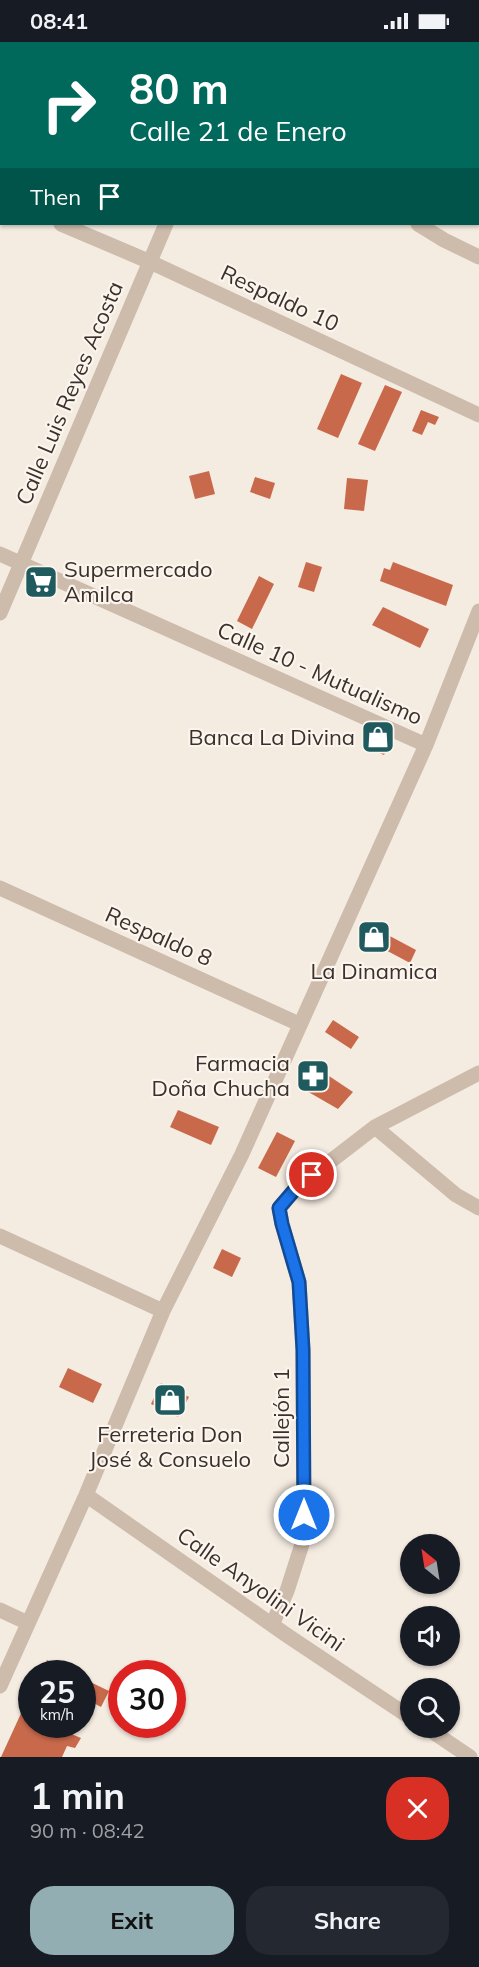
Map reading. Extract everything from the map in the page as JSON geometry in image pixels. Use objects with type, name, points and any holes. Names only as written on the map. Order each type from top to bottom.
[{"type":"street","name":"Respaldo 10","points":[[63,225],[148,261],[479,415]]},
{"type":"street","name":"Calle Luis Reyes Acosta","points":[[0,613],[148,261],[166,225]]},
{"type":"street","points":[[420,225],[479,257]]},
{"type":"street","name":"Calle 10 - Mutualismo","points":[[0,554],[426,745]]},
{"type":"street","points":[[0,1686],[86,1495],[163,1311],[242,1154],[426,745],[479,612]]},
{"type":"street","name":"Respaldo 8","points":[[0,888],[299,1024]]},
{"type":"street","points":[[479,1073],[375,1127],[456,1195],[479,1208]]},
{"type":"street","name":"Callejón 1","points":[[272,1625],[287,1591],[304,1538],[303,1350],[299,1282],[279,1208],[297,1187],[375,1127]]},
{"type":"street","points":[[0,1236],[163,1311]]},
{"type":"street","name":"Calle Anyolini Vicini","points":[[86,1495],[272,1625],[400,1711]]},
{"type":"street","points":[[0,1610],[28,1623]]},
{"type":"street","points":[[442,1738],[470,1757]]},
{"type":"building","points":[[341,374],[362,383],[338,438],[317,429]]},
{"type":"building","points":[[385,385],[402,392],[375,451],[358,444]]},
{"type":"building","points":[[421,410],[439,417],[435,425],[428,422],[422,435],[412,431]]},
{"type":"building","points":[[209,471],[215,494],[195,499],[189,476]]},
{"type":"building","points":[[255,477],[275,483],[270,499],[250,492]]},
{"type":"building","points":[[347,478],[368,480],[364,511],[344,509]]},
{"type":"building","points":[[306,562],[322,567],[314,592],[298,587]]},
{"type":"building","points":[[393,562],[453,585],[446,606],[380,581],[384,568],[390,570]]},
{"type":"building","points":[[259,576],[274,584],[252,629],[237,621]]},
{"type":"building","points":[[383,607],[429,629],[420,648],[372,625]]},
{"type":"building","name":"Banca La Divina","points":[[373,727],[385,732],[390,741],[384,755],[364,746]]},
{"type":"building","points":[[371,926],[416,950],[410,963],[365,939]]},
{"type":"building","points":[[333,1020],[359,1037],[351,1049],[325,1032]]},
{"type":"building","points":[[308,1062],[353,1092],[338,1109],[298,1086]]},
{"type":"building","points":[[178,1110],[219,1127],[211,1145],[170,1127]]},
{"type":"building","points":[[277,1132],[295,1141],[276,1177],[258,1168]]},
{"type":"building","points":[[222,1249],[241,1258],[232,1277],[213,1268]]},
{"type":"building","points":[[68,1368],[102,1384],[93,1403],[59,1387]]},
{"type":"building","name":"Ferreteria Don José & Consuelo","points":[[161,1383],[189,1397],[178,1417],[151,1404]]},
{"type":"building","points":[[96,1685],[108,1691],[101,1707],[96,1704]]},
{"type":"building","points":[[18,1720],[18,1738],[81,1738],[75,1748],[67,1746],[62,1757],[1,1757]]},
{"type":"place","name":"Supermercado Amilca","points":[[41,582]]},
{"type":"place","name":"Banca La Divina","points":[[378,737]]},
{"type":"place","name":"La Dinamica","points":[[374,937]]},
{"type":"place","name":"Farmacia Doña Chucha","points":[[313,1076]]},
{"type":"place","name":"Ferreteria Don José & Consuelo","points":[[170,1400]]},
{"type":"route","points":[[304,1515],[303,1350],[299,1282],[279,1208],[297,1187],[312,1175]]}]
